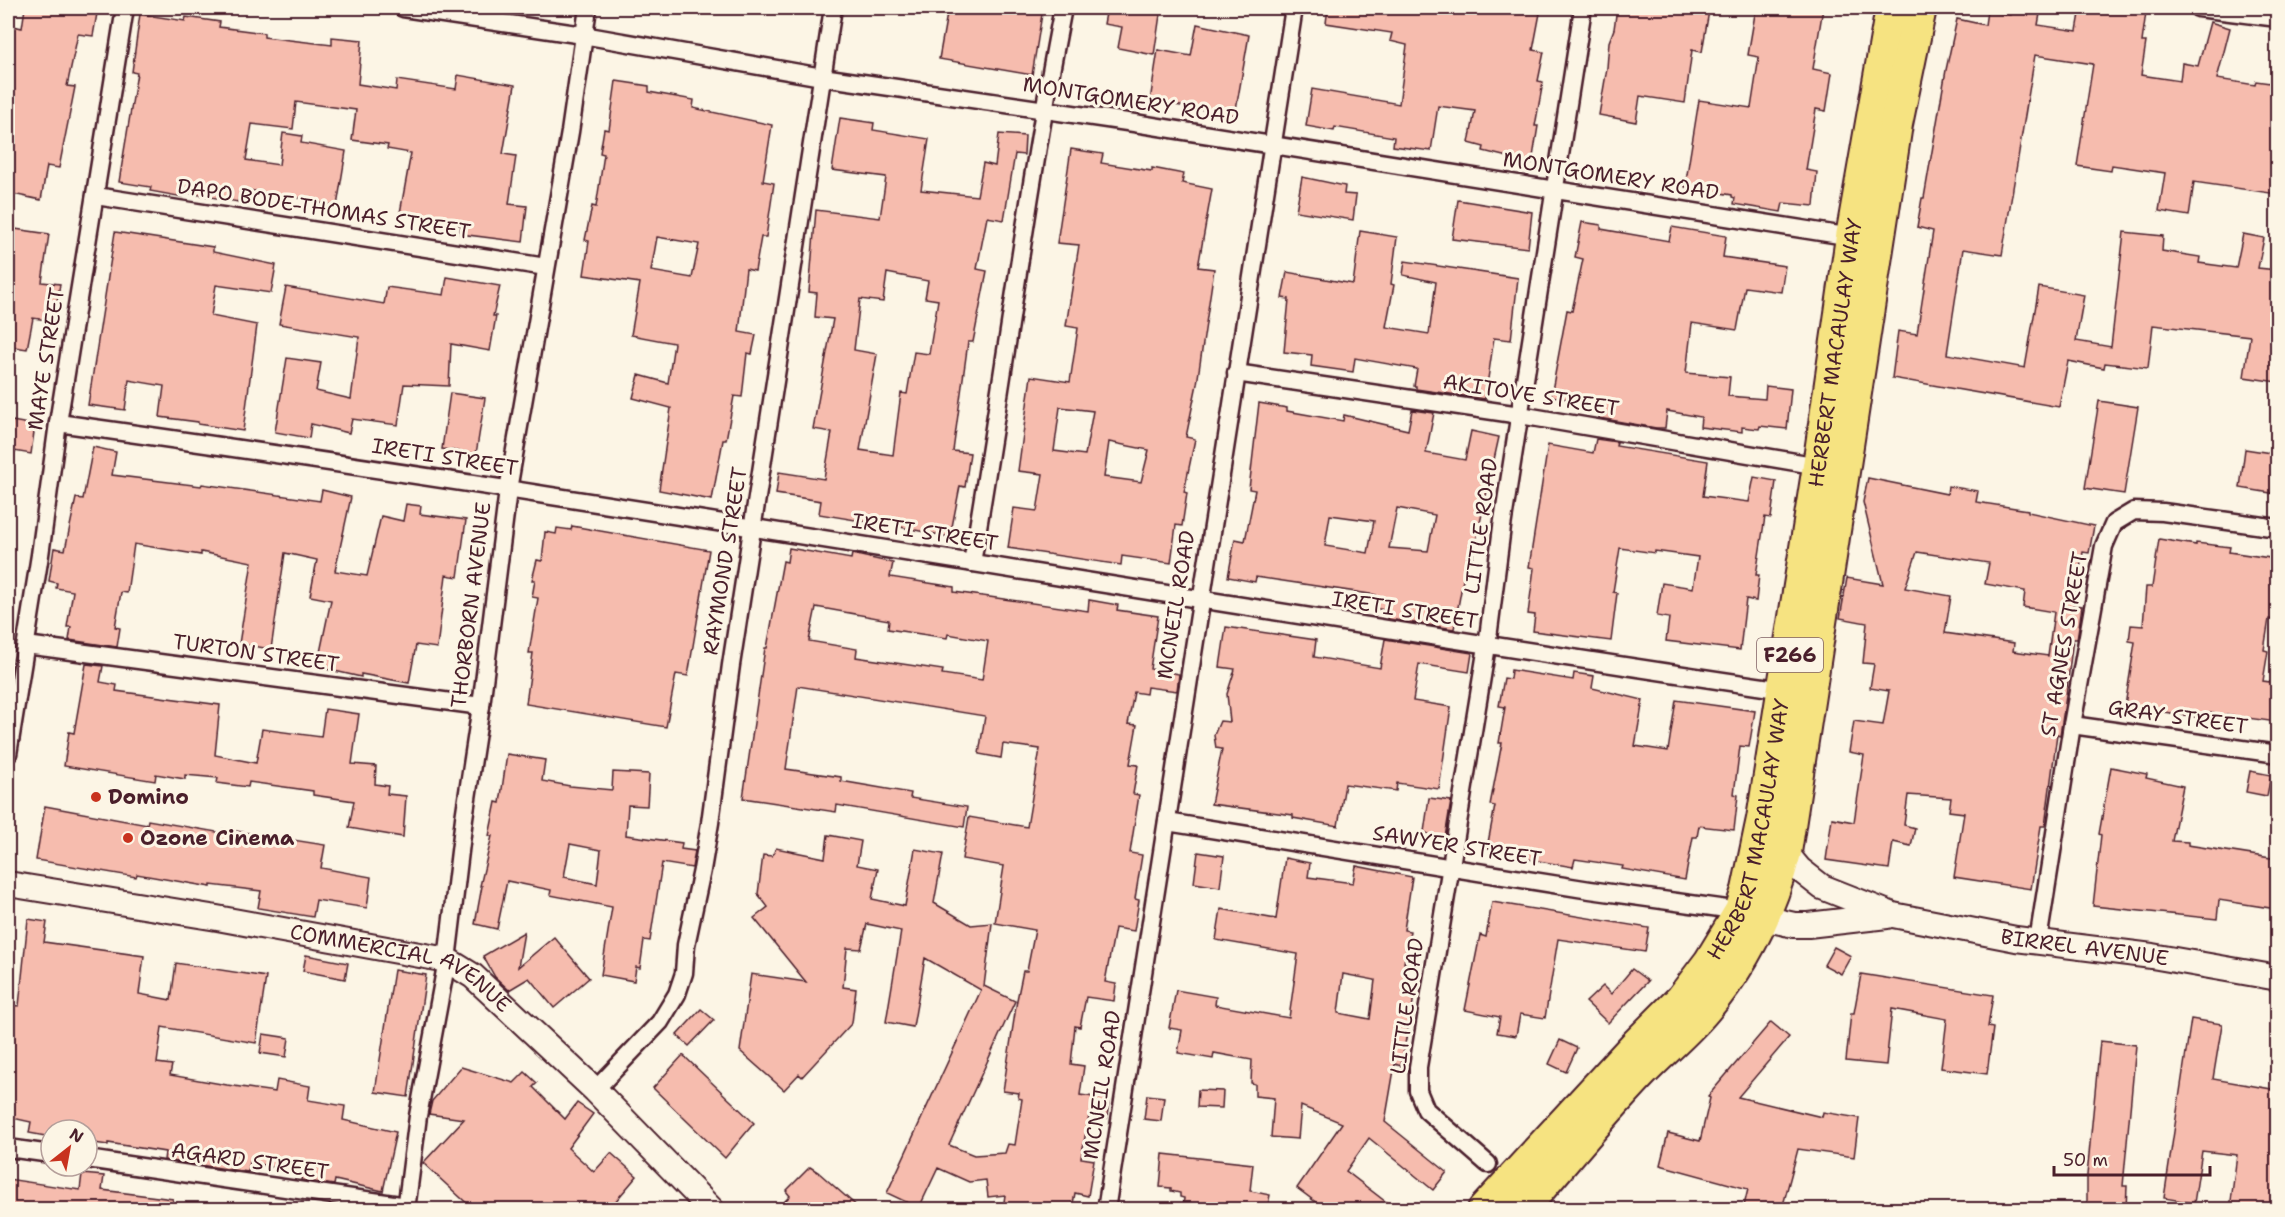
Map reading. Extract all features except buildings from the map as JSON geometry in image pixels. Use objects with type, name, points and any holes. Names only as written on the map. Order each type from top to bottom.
[{"type":"highway","name":"HERBERT MACAULAY WAY","points":[[1521,1209],[1641,1074],[1705,1009],[1730,975],[1759,928],[1752,915],[1748,890],[1763,819],[1820,466],[1852,237],[1892,8]]},
{"type":"highway","name":"HERBERT MACAULAY WAY","points":[[1484,1209],[1635,1046],[1682,999],[1710,962],[1752,915],[1778,878],[1785,852],[1896,124],[1920,8]]},
{"type":"street","name":"MAYE STREET","points":[[8,754],[58,423],[125,8]]},
{"type":"street","name":"MONTGOMERY ROAD","points":[[403,8],[583,35],[822,77],[1852,237]]},
{"type":"street","name":"THORBORN AVENUE","points":[[406,1208],[418,1116],[447,960],[508,490],[570,132],[588,8]]},
{"type":"street","name":"RAYMOND STREET","points":[[595,1090],[660,1022],[677,994],[684,973],[686,945],[707,842],[731,665],[833,8]]},
{"type":"street","points":[[972,563],[994,435],[1022,244],[1063,8]]},
{"type":"street","name":"MCNEIL ROAD","points":[[1106,1209],[1294,8]]},
{"type":"street","name":"LITTLE ROAD","points":[[1488,1164],[1426,1110],[1418,1090],[1418,1067],[1487,646],[1583,8]]},
{"type":"street","points":[[2198,8],[2277,18]]},
{"type":"street","name":"DAPO BODE-THOMAS STREET","points":[[96,196],[546,267]]},
{"type":"street","name":"AKITOVE STREET","points":[[1236,373],[1520,415],[1820,466]]},
{"type":"street","name":"IRETI STREET","points":[[58,423],[401,472],[753,526],[1487,646],[1784,690]]},
{"type":"street","name":"ST AGNES STREET","points":[[2038,941],[2072,725],[2104,546],[2114,523],[2134,511],[2163,512],[2277,528]]},
{"type":"street","name":"TURTON STREET","points":[[26,645],[481,706]]},
{"type":"street","name":"GRAY STREET","points":[[2072,725],[2277,754]]},
{"type":"street","name":"SAWYER STREET","points":[[1167,822],[1752,915]]},
{"type":"street","points":[[1785,852],[1799,869],[1822,887],[1893,915]]},
{"type":"street","name":"COMMERCIAL AVENUE","points":[[8,884],[217,918],[447,960],[473,976],[595,1090],[712,1209]]},
{"type":"street","points":[[1752,915],[1794,925],[1808,925],[1893,915]]},
{"type":"street","name":"BIRREL AVENUE","points":[[1893,915],[2016,939],[2152,956],[2277,978]]},
{"type":"street","points":[[8,1148],[39,1152]]},
{"type":"street","name":"AGARD STREET","points":[[99,1162],[406,1208]]},
{"type":"place","name":"Domino","points":[[96,797]]},
{"type":"place","name":"Ozone Cinema","points":[[128,838]]}]
